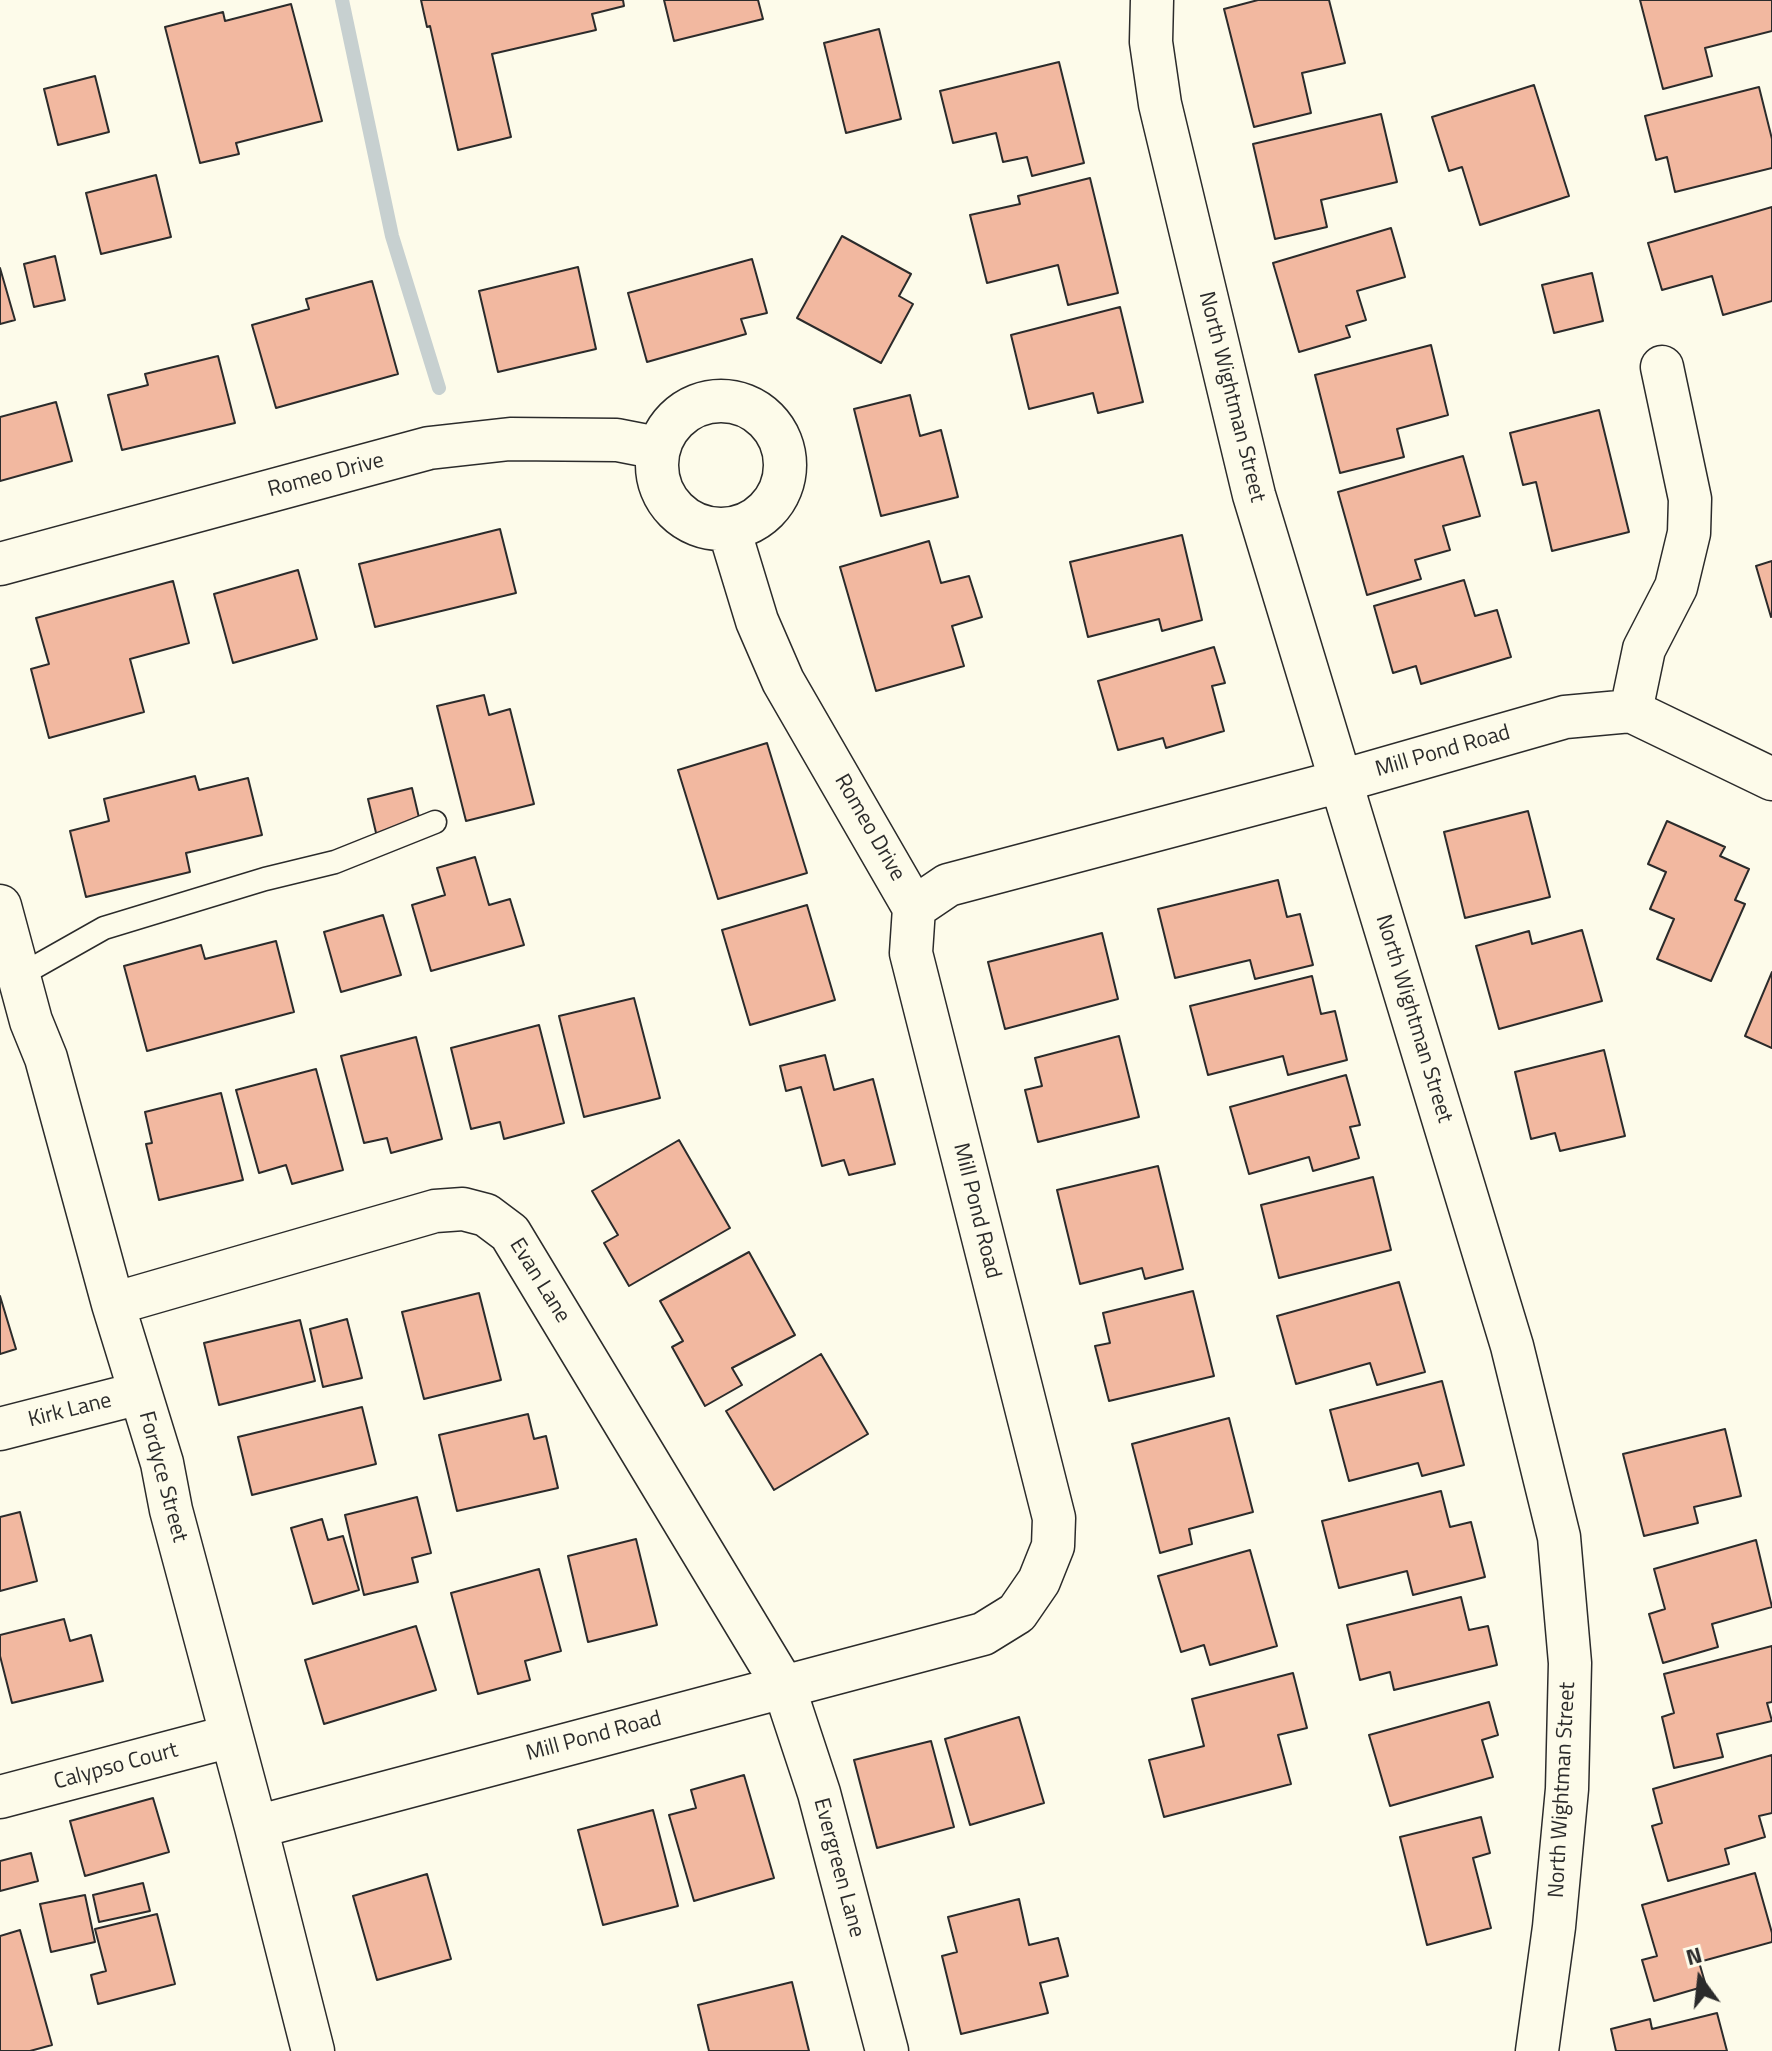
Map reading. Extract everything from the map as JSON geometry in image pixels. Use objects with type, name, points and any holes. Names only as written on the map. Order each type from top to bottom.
[{"type":"street","name":"North Wightman Street","points":[[1152,0],[1151,42],[1160,104],[1254,495],[1512,1346],[1559,1537],[1570,1663],[1567,1789],[1554,1927],[1537,2051]]},
{"type":"street","points":[[1662,367],[1690,499],[1689,533],[1676,587],[1644,649],[1631,711],[1772,779]]},
{"type":"street","points":[[705,402],[740,405],[769,422],[781,443],[785,465],[781,488],[770,508],[751,522],[729,529],[698,526],[672,508],[657,480],[658,448],[668,428],[685,412],[705,402]]},
{"type":"street","name":"Romeo Drive","points":[[0,564],[429,448],[510,439],[617,440],[658,448]]},
{"type":"street","name":"Romeo Drive","points":[[729,529],[757,621],[783,681],[914,908]]},
{"type":"street","name":"Mill Pond Road","points":[[256,1827],[983,1634],[1017,1613],[1039,1581],[1053,1546],[1054,1518],[911,953],[914,908],[948,885],[1341,781],[1565,717],[1631,711]]},
{"type":"street","name":"Fordyce Street","points":[[0,906],[31,1021],[46,1058],[113,1304],[162,1463],[171,1510],[313,2051]]},
{"type":"street","name":"Evan Lane","points":[[113,1304],[435,1211],[463,1209],[486,1215],[510,1233],[784,1687]]},
{"type":"street","name":"Kirk Lane","points":[[0,1429],[140,1393]]},
{"type":"street","name":"Evergreen Lane","points":[[784,1687],[819,1793],[887,2051]]},
{"type":"street","name":"Calypso Court","points":[[0,1797],[231,1736]]},
{"type":"lane","points":[[19,976],[104,928],[265,879],[335,862],[435,822]]},
{"type":"building","points":[[421,0],[623,0],[624,6],[592,14],[596,30],[492,54],[511,137],[458,150],[430,26],[427,27]]},
{"type":"building","points":[[664,0],[758,0],[763,19],[674,41]]},
{"type":"building","points":[[1258,0],[1329,0],[1345,63],[1302,73],[1311,113],[1254,127],[1224,9]]},
{"type":"building","points":[[1640,0],[1772,0],[1772,31],[1705,48],[1712,76],[1663,89]]},
{"type":"building","points":[[291,4],[322,121],[236,143],[239,154],[200,163],[165,27],[223,12],[225,21]]},
{"type":"building","points":[[879,29],[901,119],[846,133],[824,43]]},
{"type":"building","points":[[1059,62],[1084,163],[1032,176],[1027,157],[1003,162],[996,133],[953,143],[940,91]]},
{"type":"building","points":[[95,76],[109,132],[58,145],[44,89]]},
{"type":"building","points":[[1534,85],[1569,196],[1480,225],[1462,167],[1449,171],[1432,117]]},
{"type":"building","points":[[1759,87],[1772,139],[1772,168],[1675,192],[1667,157],[1656,160],[1645,116]]},
{"type":"building","points":[[1381,114],[1397,182],[1321,200],[1327,227],[1275,239],[1253,144]]},
{"type":"building","points":[[156,175],[171,237],[101,254],[86,193]]},
{"type":"building","points":[[1090,178],[1118,293],[1068,305],[1058,265],[987,283],[970,215],[1020,204],[1018,196]]},
{"type":"building","points":[[1772,207],[1772,301],[1723,315],[1712,276],[1662,290],[1648,243]]},
{"type":"building","points":[[1391,228],[1405,277],[1357,291],[1366,320],[1346,326],[1350,337],[1299,352],[1273,263]]},
{"type":"building","points":[[842,236],[911,274],[899,296],[913,304],[881,363],[797,318]]},
{"type":"building","points":[[55,256],[65,300],[34,307],[24,264]]},
{"type":"building","points":[[752,259],[767,313],[741,319],[746,334],[647,362],[628,293]]},
{"type":"building","points":[[578,267],[596,349],[498,372],[479,291]]},
{"type":"building","points":[[0,268],[15,320],[0,324]]},
{"type":"building","points":[[1592,273],[1603,321],[1554,333],[1542,285]]},
{"type":"building","points":[[372,281],[398,374],[276,408],[252,325],[309,309],[306,299]]},
{"type":"building","points":[[1120,307],[1143,402],[1098,413],[1093,393],[1029,409],[1011,335]]},
{"type":"building","points":[[1431,345],[1448,415],[1397,429],[1404,457],[1340,473],[1315,375]]},
{"type":"building","points":[[218,356],[235,423],[122,450],[108,395],[148,385],[145,374]]},
{"type":"building","points":[[910,395],[920,436],[941,430],[958,497],[881,516],[854,409]]},
{"type":"building","points":[[56,402],[72,461],[0,481],[0,417]]},
{"type":"building","points":[[1599,410],[1629,532],[1552,551],[1536,482],[1523,485],[1510,433]]},
{"type":"building","points":[[1463,456],[1480,516],[1443,526],[1450,550],[1415,560],[1421,579],[1367,595],[1338,492]]},
{"type":"building","points":[[500,529],[516,593],[375,627],[359,564]]},
{"type":"building","points":[[1182,535],[1202,620],[1162,631],[1159,619],[1088,637],[1070,562]]},
{"type":"building","points":[[929,541],[941,583],[969,576],[982,617],[952,626],[964,666],[876,691],[840,567]]},
{"type":"building","points":[[1772,561],[1772,616],[1771,617],[1756,566]]},
{"type":"building","points":[[298,570],[317,639],[233,663],[214,594]]},
{"type":"building","points":[[1464,580],[1475,616],[1497,610],[1511,657],[1421,684],[1416,666],[1393,673],[1374,606]]},
{"type":"building","points":[[173,581],[189,643],[130,659],[144,712],[49,738],[31,669],[49,664],[36,618]]},
{"type":"building","points":[[1214,647],[1225,683],[1212,686],[1224,731],[1166,748],[1163,738],[1118,750],[1098,681]]},
{"type":"building","points":[[484,695],[489,715],[510,709],[534,804],[466,821],[437,706]]},
{"type":"building","points":[[767,743],[807,873],[718,899],[678,770]]},
{"type":"building","points":[[195,776],[199,790],[248,778],[262,835],[186,853],[190,872],[86,897],[70,831],[109,821],[104,799]]},
{"type":"building","points":[[412,788],[421,826],[377,837],[368,799]]},
{"type":"building","points":[[1528,811],[1550,897],[1465,918],[1444,832]]},
{"type":"building","points":[[1667,821],[1725,847],[1720,856],[1749,869],[1735,900],[1745,904],[1711,981],[1657,959],[1674,919],[1650,909],[1666,872],[1648,864]]},
{"type":"building","points":[[475,857],[489,905],[510,899],[524,945],[431,971],[412,905],[445,895],[437,868]]},
{"type":"building","points":[[1278,880],[1287,917],[1300,914],[1313,965],[1255,979],[1250,960],[1175,978],[1158,909]]},
{"type":"building","points":[[807,905],[835,1000],[750,1025],[722,930]]},
{"type":"building","points":[[383,915],[401,975],[341,992],[324,932]]},
{"type":"building","points":[[1582,930],[1602,1001],[1499,1029],[1476,946],[1529,931],[1532,944]]},
{"type":"building","points":[[1102,933],[1118,999],[1005,1029],[988,962]]},
{"type":"building","points":[[276,941],[294,1012],[147,1051],[124,966],[201,945],[205,959]]},
{"type":"building","points":[[1772,972],[1772,1048],[1745,1036]]},
{"type":"building","points":[[1312,976],[1321,1014],[1335,1011],[1347,1060],[1288,1075],[1283,1056],[1208,1075],[1190,1006]]},
{"type":"building","points":[[634,998],[660,1098],[584,1117],[559,1016]]},
{"type":"building","points":[[539,1025],[564,1123],[504,1139],[500,1122],[471,1129],[451,1048]]},
{"type":"building","points":[[1119,1036],[1139,1117],[1038,1142],[1025,1090],[1042,1086],[1035,1058]]},
{"type":"building","points":[[416,1037],[442,1139],[391,1153],[387,1138],[364,1143],[341,1056]]},
{"type":"building","points":[[1604,1050],[1625,1136],[1560,1151],[1555,1133],[1531,1139],[1515,1072]]},
{"type":"building","points":[[825,1055],[834,1090],[873,1079],[895,1164],[849,1175],[844,1160],[822,1166],[801,1087],[786,1091],[780,1066]]},
{"type":"building","points":[[316,1069],[343,1170],[292,1184],[286,1165],[259,1173],[236,1090]]},
{"type":"building","points":[[1346,1075],[1360,1125],[1350,1127],[1359,1158],[1313,1171],[1309,1157],[1249,1174],[1230,1107]]},
{"type":"building","points":[[221,1093],[243,1180],[159,1200],[146,1144],[152,1143],[145,1112]]},
{"type":"building","points":[[679,1140],[730,1228],[629,1286],[604,1243],[618,1235],[592,1191]]},
{"type":"building","points":[[1158,1166],[1183,1269],[1145,1279],[1142,1268],[1080,1284],[1057,1190]]},
{"type":"building","points":[[1373,1177],[1391,1250],[1279,1278],[1261,1205]]},
{"type":"building","points":[[749,1252],[795,1335],[732,1368],[742,1385],[705,1406],[672,1347],[683,1341],[660,1301]]},
{"type":"building","points":[[1399,1282],[1425,1372],[1377,1385],[1370,1363],[1296,1384],[1277,1316]]},
{"type":"building","points":[[1193,1291],[1214,1376],[1109,1401],[1095,1346],[1110,1343],[1103,1313]]},
{"type":"building","points":[[479,1293],[501,1380],[424,1399],[402,1312]]},
{"type":"building","points":[[0,1296],[16,1349],[0,1354]]},
{"type":"building","points":[[347,1319],[362,1378],[323,1387],[310,1329]]},
{"type":"building","points":[[300,1320],[315,1381],[219,1405],[204,1343]]},
{"type":"building","points":[[821,1354],[868,1434],[774,1490],[726,1411]]},
{"type":"building","points":[[1442,1381],[1464,1465],[1422,1476],[1418,1463],[1349,1481],[1330,1410]]},
{"type":"building","points":[[362,1407],[376,1464],[252,1495],[238,1437]]},
{"type":"building","points":[[528,1414],[534,1439],[546,1436],[558,1488],[457,1511],[439,1435]]},
{"type":"building","points":[[1229,1418],[1253,1512],[1189,1529],[1192,1544],[1160,1553],[1132,1444]]},
{"type":"building","points":[[1725,1429],[1741,1496],[1694,1507],[1698,1523],[1644,1536],[1623,1454]]},
{"type":"building","points":[[1441,1491],[1450,1527],[1471,1522],[1485,1577],[1413,1595],[1407,1571],[1339,1588],[1322,1521]]},
{"type":"building","points":[[417,1497],[431,1553],[412,1558],[418,1582],[364,1595],[345,1515]]},
{"type":"building","points":[[20,1512],[37,1581],[0,1591],[0,1517]]},
{"type":"building","points":[[322,1519],[328,1540],[343,1536],[359,1590],[313,1604],[291,1528]]},
{"type":"building","points":[[636,1539],[657,1625],[588,1642],[568,1556]]},
{"type":"building","points":[[1756,1540],[1772,1607],[1712,1624],[1718,1647],[1663,1663],[1649,1614],[1665,1609],[1654,1569]]},
{"type":"building","points":[[1250,1550],[1277,1646],[1210,1665],[1204,1645],[1181,1652],[1158,1576]]},
{"type":"building","points":[[539,1569],[561,1651],[525,1661],[530,1680],[478,1694],[451,1593]]},
{"type":"building","points":[[1461,1597],[1469,1630],[1488,1626],[1497,1665],[1394,1690],[1390,1672],[1360,1680],[1347,1625]]},
{"type":"building","points":[[64,1619],[70,1641],[91,1635],[103,1681],[12,1703],[0,1656],[0,1635]]},
{"type":"building","points":[[416,1626],[436,1690],[324,1724],[305,1660]]},
{"type":"building","points":[[1772,1646],[1772,1702],[1767,1703],[1772,1721],[1717,1734],[1723,1757],[1674,1768],[1662,1717],[1674,1713],[1664,1674]]},
{"type":"building","points":[[1293,1673],[1307,1728],[1278,1735],[1291,1784],[1164,1817],[1149,1760],[1204,1746],[1192,1699]]},
{"type":"building","points":[[1489,1702],[1498,1735],[1482,1740],[1493,1777],[1390,1806],[1369,1735]]},
{"type":"building","points":[[1019,1717],[1044,1803],[970,1825],[945,1739]]},
{"type":"building","points":[[931,1741],[954,1827],[877,1848],[854,1760]]},
{"type":"building","points":[[1772,1755],[1772,1813],[1759,1816],[1765,1837],[1725,1849],[1729,1864],[1668,1881],[1652,1826],[1662,1823],[1653,1789]]},
{"type":"building","points":[[744,1775],[774,1878],[694,1901],[669,1815],[696,1808],[691,1790]]},
{"type":"building","points":[[153,1798],[169,1852],[85,1876],[70,1821]]},
{"type":"building","points":[[653,1810],[678,1906],[603,1925],[578,1830]]},
{"type":"building","points":[[1481,1817],[1490,1853],[1473,1858],[1491,1928],[1427,1945],[1400,1837]]},
{"type":"building","points":[[31,1853],[38,1881],[0,1891],[0,1861]]},
{"type":"building","points":[[1755,1873],[1772,1942],[1699,1962],[1706,1986],[1654,2001],[1642,1960],[1657,1956],[1642,1905]]},
{"type":"building","points":[[427,1874],[451,1959],[377,1980],[353,1896]]},
{"type":"building","points":[[143,1883],[150,1911],[99,1922],[93,1895]]},
{"type":"building","points":[[85,1895],[95,1942],[51,1952],[40,1904]]},
{"type":"building","points":[[1019,1899],[1029,1945],[1058,1938],[1068,1976],[1040,1983],[1048,2013],[961,2034],[942,1956],[957,1952],[948,1917]]},
{"type":"building","points":[[157,1914],[175,1984],[98,2004],[91,1975],[106,1971],[95,1929]]},
{"type":"building","points":[[20,1930],[52,2045],[30,2051],[0,2051],[0,1936]]},
{"type":"building","points":[[792,1982],[809,2051],[709,2051],[698,2005]]},
{"type":"building","points":[[1717,2013],[1727,2051],[1616,2051],[1611,2029],[1650,2019],[1652,2029]]},
{"type":"waterway","points":[[342,0],[392,236],[439,388]]}]
